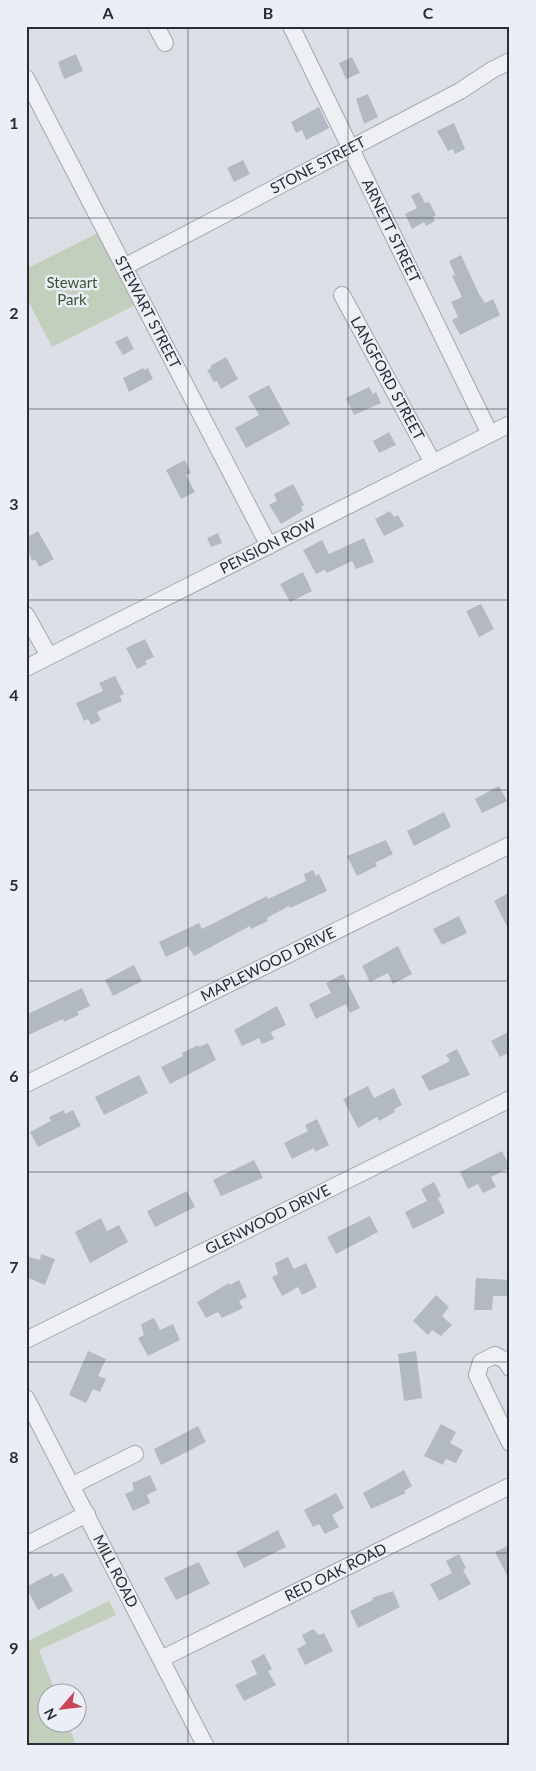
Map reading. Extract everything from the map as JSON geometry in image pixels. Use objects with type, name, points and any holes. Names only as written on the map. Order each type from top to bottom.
[{"type":"street","points":[[156,26],[165,43]]},
{"type":"street","name":"ARNETT STREET","points":[[291,26],[490,434]]},
{"type":"street","name":"STONE STREET","points":[[124,267],[460,91],[492,70],[510,62]]},
{"type":"street","name":"STEWART STREET","points":[[26,78],[269,546]]},
{"type":"street","name":"LANGFORD STREET","points":[[342,295],[433,463]]},
{"type":"street","name":"PENSION ROW","points":[[26,668],[510,424]]},
{"type":"street","points":[[26,614],[49,656]]},
{"type":"street","name":"MAPLEWOOD DRIVE","points":[[26,1084],[510,845]]},
{"type":"street","name":"GLENWOOD DRIVE","points":[[26,1340],[510,1100]]},
{"type":"street","points":[[510,1368],[506,1361],[495,1355],[481,1362],[477,1375],[510,1443]]},
{"type":"street","name":"MILL ROAD","points":[[26,1398],[73,1485],[205,1745]]},
{"type":"street","points":[[73,1485],[136,1454]]},
{"type":"street","name":"RED OAK ROAD","points":[[161,1659],[510,1486]]},
{"type":"street","points":[[26,1545],[87,1514]]},
{"type":"green space","name":"Stewart Park","points":[[98,233],[135,305],[52,347],[26,297],[26,269]]},
{"type":"green space","points":[[109,1601],[116,1615],[39,1650],[52,1684],[38,1684],[38,1734],[72,1734],[76,1745],[26,1745],[26,1642]]},
{"type":"building","points":[[76,54],[83,71],[64,79],[58,62]]},
{"type":"building","points":[[352,57],[360,73],[346,79],[339,63]]},
{"type":"building","points":[[368,94],[378,117],[364,124],[356,99]]},
{"type":"building","points":[[319,107],[329,128],[306,140],[302,130],[296,133],[291,122]]},
{"type":"building","points":[[454,123],[465,149],[455,154],[453,149],[448,151],[437,131]]},
{"type":"building","points":[[243,160],[250,174],[234,182],[227,168]]},
{"type":"building","points":[[419,192],[425,203],[429,202],[436,215],[433,217],[435,221],[426,226],[424,222],[412,229],[405,214],[417,208],[411,196]]},
{"type":"building","points":[[461,255],[479,294],[485,303],[493,299],[500,315],[460,335],[452,320],[458,317],[451,302],[462,297],[452,276],[455,275],[449,261]]},
{"type":"building","points":[[127,336],[134,349],[123,355],[115,342]]},
{"type":"building","points":[[226,357],[238,379],[221,389],[217,381],[214,382],[207,370],[211,368],[210,366]]},
{"type":"building","points":[[143,368],[144,370],[148,368],[153,379],[129,392],[123,378]]},
{"type":"building","points":[[269,385],[290,424],[246,448],[235,428],[259,415],[248,396]]},
{"type":"building","points":[[369,387],[373,394],[376,392],[381,403],[354,415],[346,398]]},
{"type":"building","points":[[389,432],[396,445],[379,453],[373,441]]},
{"type":"building","points":[[185,460],[191,473],[186,475],[195,492],[181,499],[166,470]]},
{"type":"building","points":[[293,484],[304,505],[301,507],[303,511],[281,524],[269,505],[277,501],[274,494]]},
{"type":"building","points":[[390,511],[394,517],[398,515],[404,526],[384,536],[375,519]]},
{"type":"building","points":[[38,531],[54,559],[39,567],[35,559],[32,561],[26,543],[26,538]]},
{"type":"building","points":[[218,533],[222,543],[211,547],[207,538]]},
{"type":"building","points":[[364,538],[374,562],[356,569],[352,561],[327,573],[325,570],[316,574],[303,550],[322,540],[329,554]]},
{"type":"building","points":[[303,572],[312,591],[290,602],[280,584]]},
{"type":"building","points":[[481,604],[494,629],[479,637],[466,611]]},
{"type":"building","points":[[145,639],[154,657],[145,661],[147,664],[137,669],[126,648]]},
{"type":"building","points":[[115,676],[124,694],[120,696],[122,701],[97,712],[101,720],[91,725],[88,719],[84,721],[76,703],[103,691],[99,683]]},
{"type":"building","points":[[499,786],[507,801],[482,813],[475,799]]},
{"type":"building","points":[[444,812],[451,827],[414,846],[407,831]]},
{"type":"building","points":[[386,840],[393,854],[375,863],[377,866],[357,876],[347,856]]},
{"type":"building","points":[[313,870],[316,876],[319,874],[327,891],[290,908],[289,906],[267,918],[268,921],[251,929],[250,926],[194,956],[188,946],[166,957],[159,942],[199,923],[202,929],[267,896],[268,899],[306,881],[304,874]]},
{"type":"building","points":[[510,892],[510,932],[494,901]]},
{"type":"building","points":[[459,916],[467,933],[442,945],[433,929]]},
{"type":"building","points":[[398,946],[412,974],[393,984],[388,973],[370,982],[362,966]]},
{"type":"building","points":[[134,965],[142,981],[113,996],[105,980]]},
{"type":"building","points":[[343,974],[360,1008],[350,1013],[346,1004],[316,1019],[309,1004],[331,993],[326,983]]},
{"type":"building","points":[[82,988],[90,1006],[77,1012],[79,1015],[64,1022],[63,1019],[26,1036],[26,1015]]},
{"type":"building","points":[[277,1006],[286,1025],[271,1032],[274,1039],[262,1044],[259,1038],[242,1046],[234,1030]]},
{"type":"building","points":[[510,1031],[510,1052],[500,1057],[491,1041]]},
{"type":"building","points":[[208,1043],[216,1060],[170,1084],[161,1067],[183,1056],[182,1053],[198,1045],[199,1047]]},
{"type":"building","points":[[457,1049],[470,1075],[429,1091],[421,1076],[450,1061],[446,1055]]},
{"type":"building","points":[[139,1075],[148,1093],[104,1115],[95,1097]]},
{"type":"building","points":[[368,1086],[374,1098],[394,1088],[402,1105],[394,1109],[395,1112],[379,1121],[377,1117],[358,1128],[343,1099]]},
{"type":"building","points":[[64,1110],[65,1114],[73,1110],[81,1126],[38,1147],[30,1132],[51,1121],[49,1117]]},
{"type":"building","points":[[317,1119],[329,1145],[315,1152],[314,1148],[292,1159],[284,1143],[308,1131],[305,1125]]},
{"type":"building","points":[[502,1151],[510,1168],[491,1177],[496,1187],[483,1193],[478,1184],[468,1189],[460,1172]]},
{"type":"building","points":[[254,1160],[263,1178],[221,1196],[213,1180]]},
{"type":"building","points":[[434,1182],[441,1196],[438,1198],[445,1213],[413,1229],[405,1212],[427,1201],[421,1189]]},
{"type":"building","points":[[187,1191],[195,1207],[155,1227],[147,1211]]},
{"type":"building","points":[[370,1216],[378,1232],[336,1254],[327,1237]]},
{"type":"building","points":[[101,1218],[107,1231],[119,1225],[128,1242],[90,1263],[75,1232]]},
{"type":"building","points":[[41,1254],[55,1259],[45,1285],[26,1277],[26,1256],[40,1260]]},
{"type":"building","points":[[288,1257],[294,1269],[306,1263],[317,1287],[302,1295],[298,1287],[282,1296],[272,1277],[278,1274],[275,1263]]},
{"type":"building","points":[[476,1278],[510,1280],[510,1296],[493,1296],[492,1310],[474,1310]]},
{"type":"building","points":[[239,1280],[247,1297],[239,1301],[243,1308],[222,1318],[218,1312],[206,1318],[197,1302],[229,1283],[230,1285]]},
{"type":"building","points":[[436,1295],[449,1307],[442,1316],[452,1325],[441,1336],[432,1330],[428,1335],[413,1321]]},
{"type":"building","points":[[154,1318],[160,1330],[173,1324],[180,1340],[148,1356],[138,1338],[144,1335],[141,1324]]},
{"type":"building","points":[[88,1351],[106,1359],[98,1376],[106,1379],[100,1392],[93,1389],[86,1403],[69,1395]]},
{"type":"building","points":[[416,1351],[422,1398],[404,1401],[398,1354]]},
{"type":"building","points":[[441,1424],[456,1432],[450,1443],[463,1450],[456,1463],[446,1459],[443,1465],[424,1456]]},
{"type":"building","points":[[198,1426],[206,1442],[161,1465],[154,1449]]},
{"type":"building","points":[[404,1470],[412,1486],[404,1491],[406,1493],[371,1509],[363,1493]]},
{"type":"building","points":[[150,1475],[157,1490],[147,1495],[150,1503],[133,1511],[125,1494],[134,1490],[132,1483]]},
{"type":"building","points":[[336,1493],[344,1508],[332,1515],[339,1527],[325,1534],[319,1524],[313,1527],[304,1510]]},
{"type":"building","points":[[278,1530],[286,1547],[244,1568],[236,1552]]},
{"type":"building","points":[[510,1545],[510,1581],[495,1552]]},
{"type":"building","points":[[459,1554],[466,1568],[463,1570],[471,1584],[439,1601],[430,1584],[452,1573],[446,1561]]},
{"type":"building","points":[[199,1562],[210,1584],[176,1600],[164,1578]]},
{"type":"building","points":[[52,1573],[54,1577],[63,1573],[73,1591],[38,1610],[26,1587]]},
{"type":"building","points":[[393,1591],[400,1607],[358,1628],[350,1611],[373,1600],[372,1598]]},
{"type":"building","points":[[313,1629],[319,1635],[324,1633],[333,1651],[305,1665],[297,1649],[306,1644],[302,1635]]},
{"type":"building","points":[[264,1654],[272,1669],[268,1671],[276,1685],[244,1701],[235,1685],[257,1674],[251,1661]]}]
